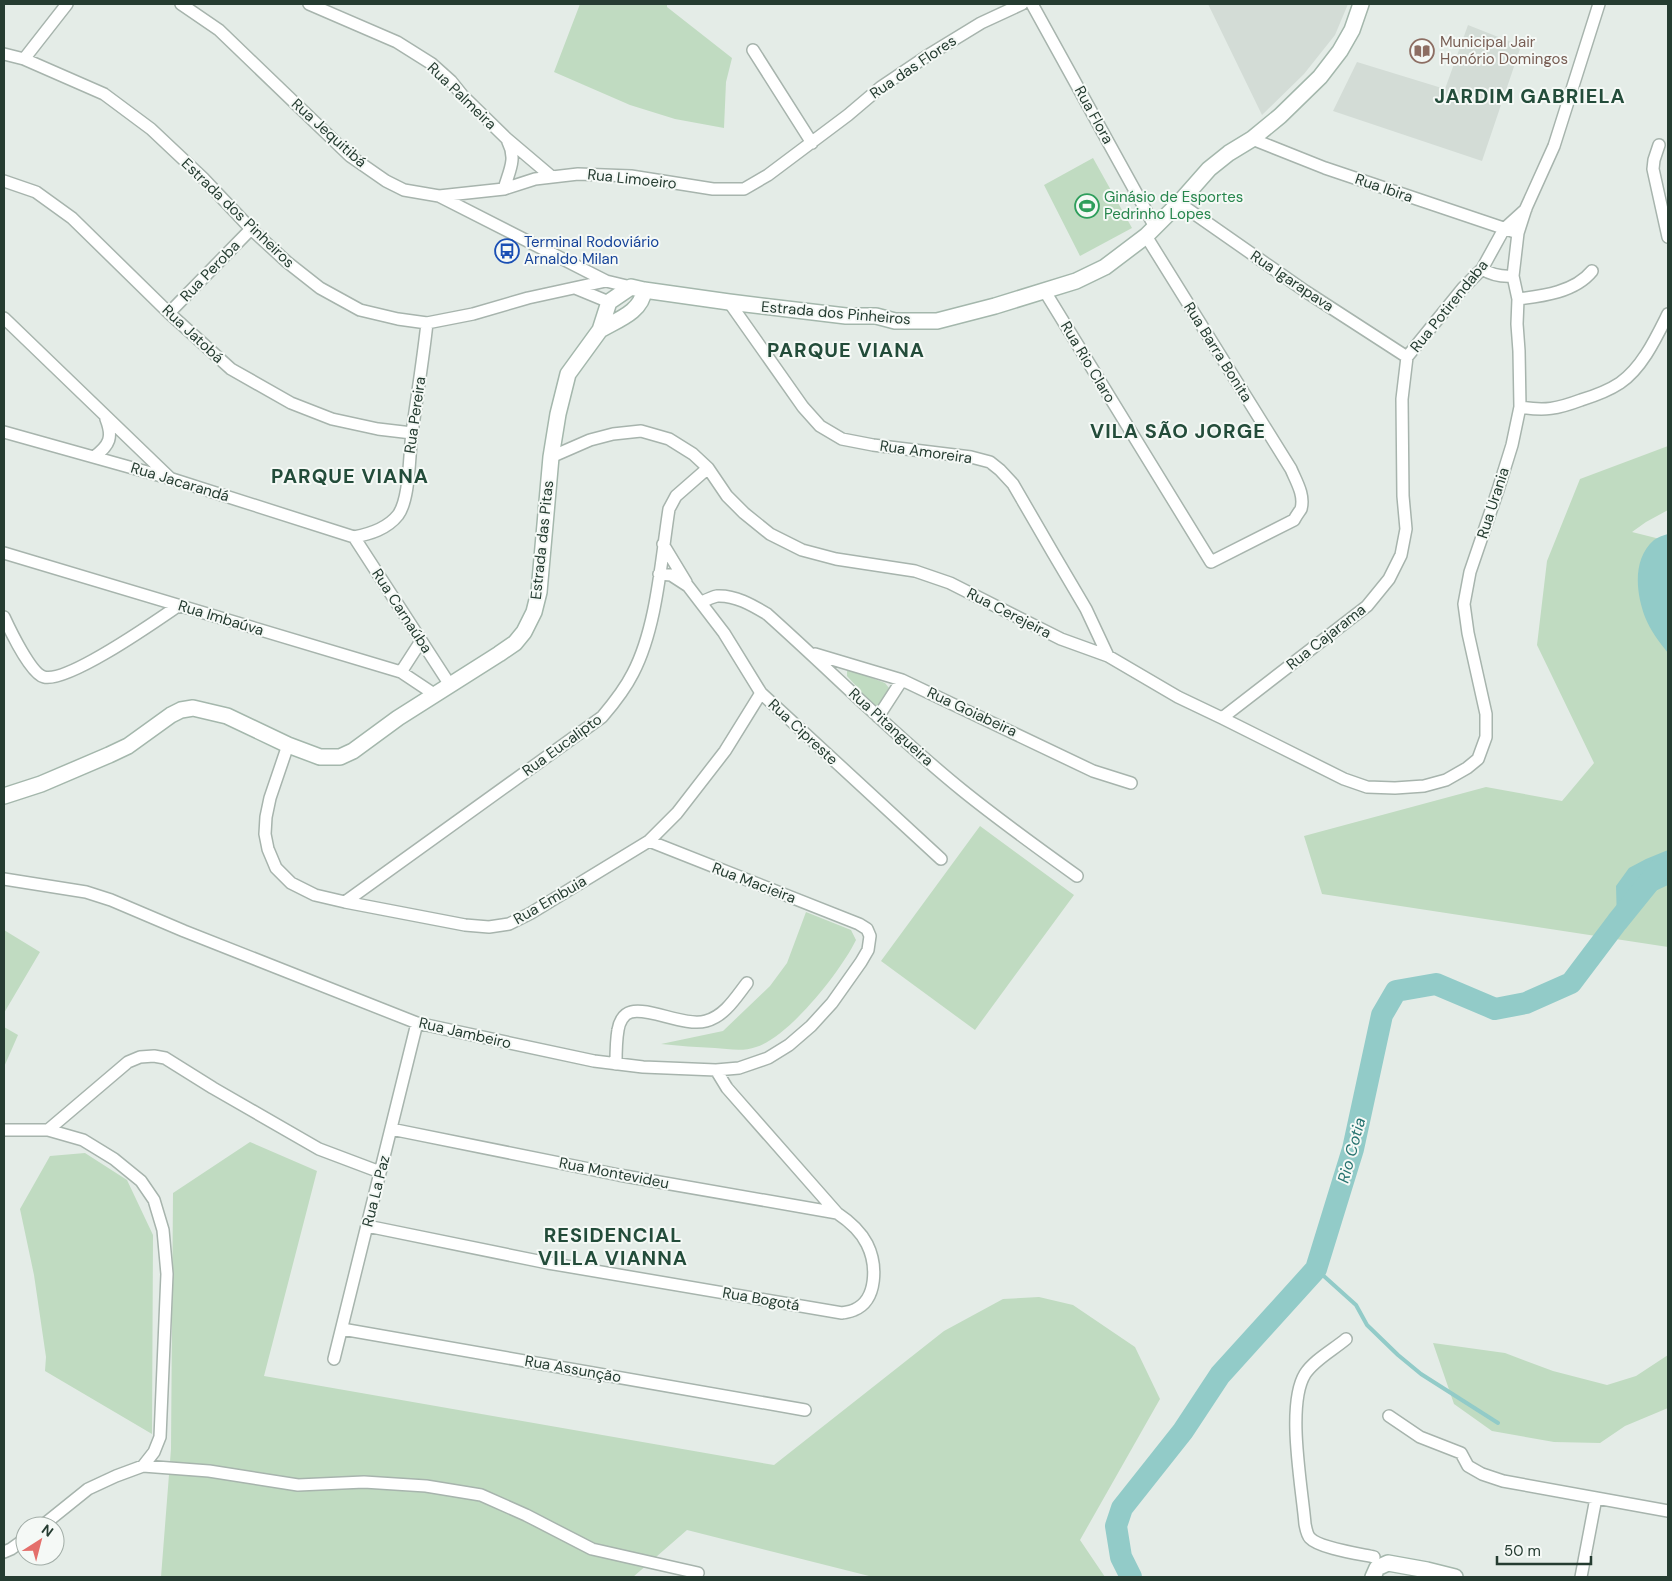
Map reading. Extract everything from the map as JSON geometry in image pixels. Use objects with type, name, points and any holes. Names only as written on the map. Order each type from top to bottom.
[{"type":"main road","name":"Estrada dos Pinheiros","points":[[638,288],[729,302],[846,316],[876,316],[895,321],[937,321],[995,306],[1076,281],[1105,267],[1151,232],[1209,169],[1229,153],[1252,139],[1280,116],[1325,70],[1340,51],[1352,30],[1360,4]]},
{"type":"main road","points":[[610,302],[638,288],[642,302],[636,308]]},
{"type":"main road","points":[[610,302],[636,308],[667,293]]},
{"type":"main road","name":"Estrada das Pitas","points":[[4,796],[41,784],[109,755],[128,746],[171,715],[181,710],[192,708],[227,716],[288,745],[320,757],[340,757],[353,751],[434,694],[515,643],[524,632],[534,612],[539,592],[551,457],[558,414],[568,374],[600,330],[610,302]]},
{"type":"main road","name":"Estrada das Pitas","points":[[600,330],[636,308]]},
{"type":"main road","points":[[1373,1577],[1377,1568],[1388,1563],[1455,1577]]},
{"type":"street","points":[[24,59],[67,4]]},
{"type":"street","name":"Rua Jequitibá","points":[[181,4],[219,30],[350,156],[386,181],[404,190],[439,196],[606,281]]},
{"type":"street","name":"Rua Palmeira","points":[[309,4],[397,42],[432,64],[506,138],[552,177]]},
{"type":"street","name":"Rua das Flores","points":[[812,143],[880,87],[981,23],[1022,4]]},
{"type":"street","name":"Rua Flora","points":[[1032,4],[1151,232]]},
{"type":"street","name":"Rua Potirendaba","points":[[1514,276],[1518,233],[1526,208],[1554,146],[1599,4]]},
{"type":"street","points":[[754,50],[812,143]]},
{"type":"street","name":"Estrada dos Pinheiros","points":[[4,54],[24,59],[104,94],[151,129],[203,178],[266,244],[300,273],[320,288],[349,305],[378,316],[427,323],[473,314],[528,298],[606,281],[638,288]]},
{"type":"street","name":"Rua Palmeira","points":[[504,189],[513,158],[513,151],[506,138]]},
{"type":"street","name":"Rua Ibira","points":[[1252,139],[1326,168],[1518,233]]},
{"type":"street","name":"Rua Limoeiro","points":[[439,196],[504,189],[535,179],[578,174],[631,176],[713,189],[744,189],[768,175],[790,157],[812,143]]},
{"type":"street","points":[[1659,145],[1653,169],[1668,237]]},
{"type":"street","name":"Rua Jatobá","points":[[4,181],[36,192],[72,218],[231,369],[291,403],[332,419],[378,429],[412,433]]},
{"type":"street","name":"Rua Igarapava","points":[[1179,203],[1305,291],[1407,357]]},
{"type":"street","name":"Rua Potirendaba","points":[[1407,357],[1458,294],[1482,269],[1504,229],[1526,208]]},
{"type":"street","name":"Rua Peroba","points":[[170,312],[251,229]]},
{"type":"street","name":"Rua Barra Bonita","points":[[1151,232],[1291,469],[1301,497],[1300,509],[1294,520],[1211,562]]},
{"type":"street","points":[[1482,269],[1490,274],[1514,276]]},
{"type":"street","points":[[1518,299],[1537,297],[1575,285],[1585,279],[1592,271]]},
{"type":"street","name":"Rua Urania","points":[[1478,759],[1486,737],[1486,714],[1468,633],[1464,604],[1470,572],[1512,445],[1520,407],[1518,299],[1514,276]]},
{"type":"street","points":[[575,288],[610,302]]},
{"type":"street","name":"Rua Rio Claro","points":[[1044,290],[1211,562]]},
{"type":"street","name":"Rua Amoreira","points":[[729,302],[803,407],[820,426],[842,439],[873,445],[971,457],[990,462],[1000,470],[1013,484],[1054,552],[1086,609],[1108,656]]},
{"type":"street","points":[[1520,407],[1539,410],[1560,408],[1605,392],[1621,383],[1634,370],[1649,350],[1668,314]]},
{"type":"street","points":[[4,318],[172,479]]},
{"type":"street","name":"Rua Pereira","points":[[354,537],[380,530],[398,515],[405,502],[427,323]]},
{"type":"street","name":"Rua Cajarama","points":[[1222,718],[1367,606],[1390,579],[1401,555],[1406,529],[1403,496],[1402,399],[1407,357]]},
{"type":"street","points":[[94,457],[103,450],[108,442],[110,430],[104,415]]},
{"type":"street","name":"Rua Cerejeira","points":[[551,457],[590,440],[614,434],[640,431],[669,439],[693,454],[708,468],[727,496],[770,534],[802,550],[836,559],[915,571],[950,583],[1061,639],[1108,656],[1178,697],[1335,774],[1367,787],[1424,786],[1446,780],[1478,759]]},
{"type":"street","name":"Rua Jacarandá","points":[[4,432],[172,479],[354,537]]},
{"type":"street","name":"Rua Eucalipto","points":[[344,902],[602,717],[622,693],[634,671],[645,642],[659,574],[668,509],[676,496],[708,468]]},
{"type":"street","name":"Rua Carnaúba","points":[[354,537],[450,685]]},
{"type":"street","name":"Rua Cipreste","points":[[663,544],[688,586],[724,633],[761,693],[941,859]]},
{"type":"street","name":"Rua Imbaúva","points":[[4,553],[401,672],[434,694]]},
{"type":"street","name":"Rua Cipreste","points":[[659,574],[671,576],[688,586]]},
{"type":"street","name":"Rua Pitangueira","points":[[702,602],[716,596],[733,598],[751,604],[767,614],[878,717],[961,789],[1078,876]]},
{"type":"street","points":[[4,617],[35,672],[43,678],[58,677],[73,671],[120,644],[178,606]]},
{"type":"street","points":[[401,672],[421,641]]},
{"type":"street","name":"Rua Goiabeira","points":[[809,652],[902,680],[1093,771],[1131,783]]},
{"type":"street","points":[[878,717],[902,680]]},
{"type":"street","name":"Rua Embuia","points":[[288,745],[270,798],[265,834],[268,849],[276,868],[291,883],[315,895],[344,902],[465,925],[489,927],[509,924],[531,913],[649,841],[677,813],[725,751],[761,693]]},
{"type":"street","name":"Rua Macieira","points":[[649,841],[859,924]]},
{"type":"street","name":"Rua Jambeiro","points":[[4,879],[86,892],[111,900],[184,931],[417,1023],[528,1047],[642,1068],[716,1070],[740,1068],[768,1058],[789,1046],[811,1026],[862,962],[868,950],[870,936],[867,929],[859,924]]},
{"type":"street","points":[[616,1064],[618,1029],[622,1017],[631,1012],[644,1012],[691,1022],[705,1022],[719,1016],[747,983]]},
{"type":"street","name":"Rua La Paz","points":[[334,1359],[417,1023]]},
{"type":"street","points":[[48,1130],[128,1062],[140,1057],[154,1056],[165,1058],[319,1149],[380,1172]]},
{"type":"street","name":"Rua Bogotá","points":[[367,1226],[548,1263],[842,1313],[854,1310],[864,1302],[872,1289],[874,1272],[867,1244],[853,1224],[837,1213],[727,1088],[716,1070]]},
{"type":"street","name":"Rua Montevideu","points":[[391,1129],[619,1175],[837,1213]]},
{"type":"street","points":[[4,1130],[48,1130],[83,1140],[141,1180],[154,1200],[163,1230],[167,1274],[160,1437],[154,1452],[143,1466]]},
{"type":"street","name":"Rua Assunção","points":[[342,1329],[806,1410]]},
{"type":"street","points":[[1346,1339],[1313,1364],[1305,1375],[1299,1389],[1295,1421],[1305,1524],[1308,1536],[1314,1542],[1331,1548],[1374,1557]]},
{"type":"street","points":[[1389,1416],[1420,1437],[1461,1452],[1468,1466],[1482,1474],[1503,1481],[1668,1511]]},
{"type":"street","points":[[54,1516],[88,1489],[143,1466],[209,1471],[298,1485],[364,1482],[426,1486],[481,1495],[526,1515],[592,1549],[698,1573]]},
{"type":"street","points":[[1581,1577],[1596,1498]]},
{"type":"street","points":[[4,1552],[15,1546]]},
{"type":"shaded area","points":[[1208,4],[1348,4],[1335,35],[1304,74],[1262,115]]},
{"type":"shaded area","points":[[1468,25],[1521,46],[1482,161],[1333,111],[1357,62],[1445,89]]},
{"type":"green space","points":[[580,4],[667,4],[667,7],[732,58],[726,82],[724,128],[675,119],[630,105],[554,72]]},
{"type":"green space","name":"Ginásio de Esportes Pedrinho Lopes","points":[[1093,158],[1132,228],[1080,256],[1044,185]]},
{"type":"green space","points":[[1668,446],[1668,510],[1632,532],[1668,541],[1668,947],[1322,894],[1304,836],[1486,787],[1562,801],[1594,763],[1537,645],[1547,561],[1580,479]]},
{"type":"green space","points":[[851,670],[885,683],[889,688],[878,706],[874,706],[847,676],[847,671]]},
{"type":"green space","points":[[980,826],[1074,895],[975,1030],[881,961]]},
{"type":"green space","points":[[806,912],[851,930],[856,940],[839,968],[798,1017],[769,1041],[746,1049],[661,1044],[723,1031],[770,986],[787,963]]},
{"type":"green space","points":[[4,930],[40,952],[4,1013]]},
{"type":"green space","points":[[4,1027],[18,1035],[4,1067]]},
{"type":"green space","points":[[250,1142],[317,1171],[264,1376],[774,1465],[944,1331],[1003,1299],[1039,1297],[1073,1305],[1135,1347],[1160,1399],[1080,1540],[1105,1577],[873,1577],[687,1530],[633,1577],[161,1577],[171,1449],[173,1193]]},
{"type":"green space","points":[[85,1153],[127,1180],[153,1235],[152,1434],[45,1371],[46,1357],[34,1275],[20,1209],[50,1156]]},
{"type":"green space","points":[[1433,1343],[1505,1353],[1553,1371],[1607,1385],[1636,1376],[1668,1355],[1668,1408],[1625,1426],[1600,1443],[1554,1442],[1492,1431],[1454,1404]]},
{"type":"water","points":[[1668,534],[1668,653],[1652,631],[1645,617],[1638,587],[1638,577],[1639,566],[1647,548],[1654,540]]},
{"type":"water","points":[[1668,850],[1668,885],[1651,893],[1617,922],[1616,886],[1629,868]]},
{"type":"waterway","name":"Rio Cotia","points":[[1131,1577],[1121,1557],[1116,1526],[1122,1508],[1183,1431],[1220,1375],[1316,1269],[1353,1149],[1382,1015],[1396,991],[1436,984],[1495,1009],[1526,1003],[1571,983],[1659,870],[1668,866]]},
{"type":"waterway","points":[[1316,1269],[1356,1305],[1367,1325],[1398,1355],[1421,1374],[1498,1423]]},
{"type":"place","name":"Municipal Jair Honório Domingos","points":[[1422,51]]},
{"type":"place","name":"Ginásio de Esportes Pedrinho Lopes","points":[[1087,206]]},
{"type":"place","name":"Terminal Rodoviário Arnaldo Milan","points":[[507,251]]},
{"type":"district","name":"JARDIM GABRIELA","points":[[1530,96]]},
{"type":"district","name":"PARQUE VIANA","points":[[846,350]]},
{"type":"district","name":"VILA SÃO JORGE","points":[[1178,431]]},
{"type":"district","name":"PARQUE VIANA","points":[[350,476]]},
{"type":"district","name":"RESIDENCIAL VILLA VIANNA","points":[[613,1246]]}]
